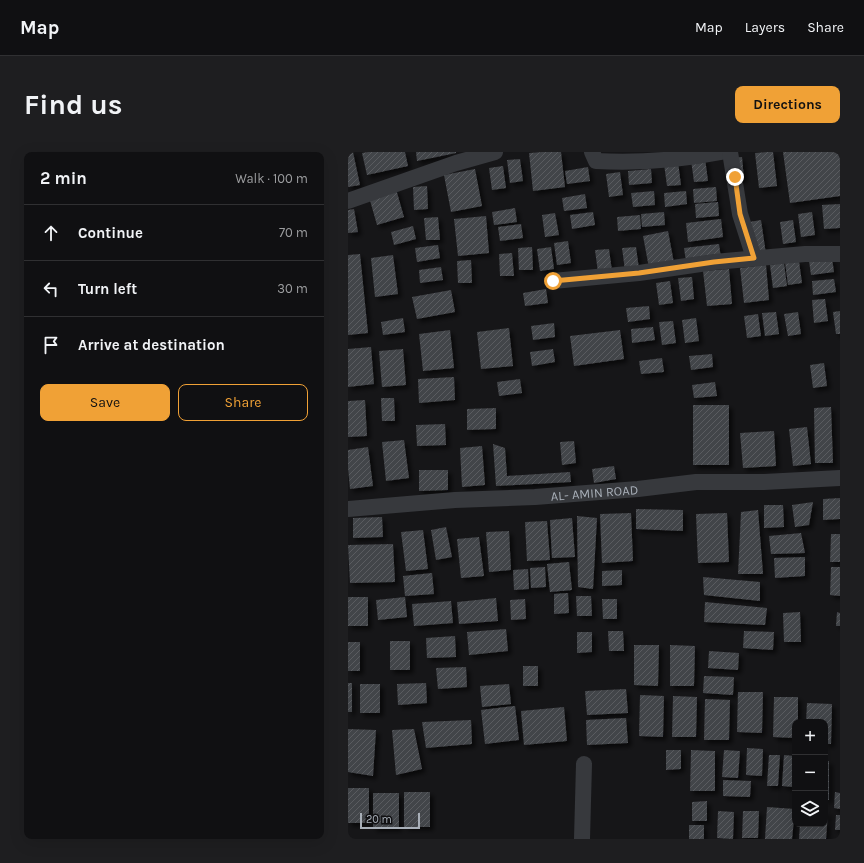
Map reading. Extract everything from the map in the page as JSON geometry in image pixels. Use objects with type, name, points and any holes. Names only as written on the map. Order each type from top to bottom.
[{"type":"street","points":[[348,201],[456,163],[495,152]]},
{"type":"street","points":[[592,152],[596,161],[620,162],[662,160],[721,152]]},
{"type":"street","points":[[730,152],[740,214],[754,258]]},
{"type":"street","points":[[553,281],[639,273],[714,262],[754,258],[805,254],[840,254]]},
{"type":"street","name":"AL- AMIN ROAD","points":[[348,509],[455,500],[638,489],[696,482],[764,482],[840,478]]},
{"type":"street","points":[[582,839],[584,764]]},
{"type":"building","points":[[348,152],[353,152],[360,185],[348,187]]},
{"type":"building","points":[[405,152],[408,166],[367,175],[362,153]]},
{"type":"building","points":[[416,152],[456,152],[456,153],[417,161]]},
{"type":"building","points":[[561,152],[565,187],[533,191],[529,153]]},
{"type":"building","points":[[773,152],[777,186],[759,188],[755,153]]},
{"type":"building","points":[[783,152],[839,152],[840,196],[790,203]]},
{"type":"building","points":[[742,157],[744,179],[731,181],[728,158]]},
{"type":"building","points":[[705,158],[708,181],[694,182],[691,160]]},
{"type":"building","points":[[520,159],[523,181],[510,183],[507,160]]},
{"type":"building","points":[[678,162],[681,185],[667,186],[664,164]]},
{"type":"building","points":[[503,166],[506,188],[492,190],[489,168]]},
{"type":"building","points":[[588,167],[590,181],[567,184],[565,171]]},
{"type":"building","points":[[475,169],[482,206],[451,212],[444,175]]},
{"type":"building","points":[[651,169],[652,183],[629,185],[628,171]]},
{"type":"building","points":[[620,172],[623,195],[609,197],[606,174]]},
{"type":"building","points":[[427,186],[428,209],[414,210],[413,187]]},
{"type":"building","points":[[716,187],[717,201],[694,203],[693,189]]},
{"type":"building","points":[[396,189],[404,217],[377,225],[369,197]]},
{"type":"building","points":[[654,191],[655,205],[633,207],[631,193]]},
{"type":"building","points":[[686,191],[687,204],[665,207],[664,193]]},
{"type":"building","points":[[585,194],[587,208],[564,211],[562,198]]},
{"type":"building","points":[[718,202],[719,216],[696,218],[695,204]]},
{"type":"building","points":[[840,204],[840,228],[824,229],[822,205]]},
{"type":"building","points":[[515,208],[517,222],[494,225],[492,212]]},
{"type":"building","points":[[354,209],[358,232],[348,233],[348,210]]},
{"type":"building","points":[[593,212],[595,225],[572,229],[570,215]]},
{"type":"building","points":[[664,212],[665,225],[642,227],[641,214]]},
{"type":"building","points":[[812,212],[815,235],[801,237],[798,214]]},
{"type":"building","points":[[555,213],[559,235],[545,237],[542,215]]},
{"type":"building","points":[[640,215],[641,229],[618,231],[617,217]]},
{"type":"building","points":[[486,216],[489,253],[458,256],[454,219]]},
{"type":"building","points":[[438,217],[440,240],[426,240],[424,218]]},
{"type":"building","points":[[721,219],[723,237],[688,242],[686,223]]},
{"type":"building","points":[[761,220],[766,254],[748,257],[743,223]]},
{"type":"building","points":[[793,220],[796,242],[783,244],[780,222]]},
{"type":"building","points":[[521,224],[523,238],[500,241],[498,227]]},
{"type":"building","points":[[413,226],[416,239],[394,245],[391,232]]},
{"type":"building","points":[[668,231],[674,263],[649,268],[643,236]]},
{"type":"building","points":[[568,241],[571,263],[557,265],[554,243]]},
{"type":"building","points":[[719,244],[721,258],[686,262],[684,248]]},
{"type":"building","points":[[438,245],[440,258],[417,262],[415,248]]},
{"type":"building","points":[[532,247],[533,270],[519,270],[518,248]]},
{"type":"building","points":[[551,247],[554,269],[540,271],[537,249]]},
{"type":"building","points":[[636,247],[639,269],[625,271],[622,248]]},
{"type":"building","points":[[609,249],[612,271],[598,273],[595,250]]},
{"type":"building","points":[[512,253],[514,276],[500,276],[499,254]]},
{"type":"building","points":[[360,254],[368,333],[348,335],[348,255]]},
{"type":"building","points":[[393,255],[398,294],[375,297],[371,258]]},
{"type":"building","points":[[832,258],[834,272],[811,275],[809,261]]},
{"type":"building","points":[[471,260],[472,283],[458,283],[457,261]]},
{"type":"building","points":[[799,261],[802,283],[788,285],[785,262]]},
{"type":"building","points":[[784,263],[787,286],[773,288],[770,265]]},
{"type":"building","points":[[766,265],[769,300],[744,303],[740,268]]},
{"type":"building","points":[[441,267],[443,280],[420,283],[419,270]]},
{"type":"building","points":[[729,269],[732,304],[707,306],[703,271]]},
{"type":"building","points":[[692,277],[694,299],[681,301],[678,278]]},
{"type":"building","points":[[834,279],[836,292],[813,295],[812,281]]},
{"type":"building","points":[[670,281],[673,303],[659,305],[656,283]]},
{"type":"building","points":[[546,289],[548,303],[525,306],[523,293]]},
{"type":"building","points":[[451,290],[455,312],[417,319],[412,297]]},
{"type":"building","points":[[825,299],[828,321],[814,323],[812,300]]},
{"type":"building","points":[[649,306],[650,319],[628,322],[626,308]]},
{"type":"building","points":[[840,311],[840,334],[836,334],[833,312]]},
{"type":"building","points":[[776,312],[779,334],[765,336],[762,313]]},
{"type":"building","points":[[798,312],[801,334],[788,336],[784,314]]},
{"type":"building","points":[[758,314],[761,336],[747,338],[744,316]]},
{"type":"building","points":[[403,318],[405,332],[383,335],[381,322]]},
{"type":"building","points":[[696,318],[699,341],[685,343],[682,320]]},
{"type":"building","points":[[673,321],[676,343],[662,345],[659,322]]},
{"type":"building","points":[[554,323],[555,337],[533,340],[531,326]]},
{"type":"building","points":[[653,327],[655,340],[632,343],[631,329]]},
{"type":"building","points":[[509,328],[513,366],[481,369],[477,332]]},
{"type":"building","points":[[450,330],[454,368],[423,371],[419,334]]},
{"type":"building","points":[[620,330],[624,359],[574,366],[570,336]]},
{"type":"building","points":[[371,347],[374,384],[348,387],[348,349]]},
{"type":"building","points":[[403,349],[406,385],[382,387],[379,351]]},
{"type":"building","points":[[553,349],[555,362],[532,366],[530,352]]},
{"type":"building","points":[[712,354],[713,367],[691,370],[689,356]]},
{"type":"building","points":[[662,358],[664,372],[641,374],[639,361]]},
{"type":"building","points":[[824,363],[827,386],[813,388],[810,365]]},
{"type":"building","points":[[454,377],[455,400],[419,403],[418,379]]},
{"type":"building","points":[[520,379],[522,393],[499,396],[497,382]]},
{"type":"building","points":[[715,382],[717,396],[694,398],[692,385]]},
{"type":"building","points":[[381,398],[394,398],[395,421],[382,421]]},
{"type":"building","points":[[365,400],[367,436],[348,437],[348,401]]},
{"type":"building","points":[[693,405],[729,405],[729,465],[693,465]]},
{"type":"building","points":[[831,407],[833,463],[815,463],[814,408]]},
{"type":"building","points":[[496,408],[496,429],[467,430],[467,409]]},
{"type":"building","points":[[445,424],[446,445],[417,446],[416,425]]},
{"type":"building","points":[[807,427],[811,464],[793,466],[789,429]]},
{"type":"building","points":[[774,431],[776,466],[743,468],[740,433]]},
{"type":"building","points":[[404,440],[409,478],[386,481],[382,442]]},
{"type":"building","points":[[574,441],[576,463],[562,465],[560,442]]},
{"type":"building","points":[[493,444],[505,448],[507,476],[570,472],[571,482],[496,486]]},
{"type":"building","points":[[482,446],[485,485],[462,487],[460,448]]},
{"type":"building","points":[[368,447],[373,486],[350,489],[348,450]]},
{"type":"building","points":[[614,466],[616,479],[594,483],[592,469]]},
{"type":"building","points":[[419,470],[448,470],[448,490],[419,491]]},
{"type":"building","points":[[840,498],[840,519],[823,520],[823,499]]},
{"type":"building","points":[[813,502],[809,525],[795,527],[792,505]]},
{"type":"building","points":[[764,505],[783,505],[784,527],[764,528]]},
{"type":"building","points":[[636,509],[683,510],[683,531],[636,529]]},
{"type":"building","points":[[758,510],[763,574],[738,574],[741,512]]},
{"type":"building","points":[[631,513],[633,561],[602,563],[600,514]]},
{"type":"building","points":[[727,513],[729,562],[698,563],[696,514]]},
{"type":"building","points":[[577,516],[597,518],[593,589],[578,587]]},
{"type":"building","points":[[382,517],[383,537],[353,538],[353,518]]},
{"type":"building","points":[[572,518],[575,557],[552,558],[550,520]]},
{"type":"building","points":[[547,521],[550,560],[527,561],[525,522]]},
{"type":"building","points":[[446,527],[452,557],[436,560],[431,530]]},
{"type":"building","points":[[423,530],[428,569],[406,571],[401,532]]},
{"type":"building","points":[[509,531],[511,570],[489,572],[486,532]]},
{"type":"building","points":[[801,533],[805,553],[771,554],[769,536]]},
{"type":"building","points":[[831,534],[840,534],[840,562],[830,562]]},
{"type":"building","points":[[479,537],[484,576],[461,578],[457,539]]},
{"type":"building","points":[[393,544],[395,582],[350,583],[348,545]]},
{"type":"building","points":[[805,557],[805,576],[775,578],[774,558]]},
{"type":"building","points":[[569,562],[572,590],[550,592],[547,564]]},
{"type":"building","points":[[545,567],[546,587],[531,588],[530,568]]},
{"type":"building","points":[[831,567],[840,567],[840,596],[830,595]]},
{"type":"building","points":[[528,569],[529,589],[514,590],[513,570]]},
{"type":"building","points":[[622,570],[622,585],[602,586],[602,571]]},
{"type":"building","points":[[432,573],[434,594],[405,596],[403,576]]},
{"type":"building","points":[[703,577],[760,582],[760,601],[704,595]]},
{"type":"building","points":[[568,593],[569,613],[554,614],[554,594]]},
{"type":"building","points":[[576,596],[591,596],[592,616],[577,616]]},
{"type":"building","points":[[348,597],[368,597],[368,626],[348,626]]},
{"type":"building","points":[[405,597],[407,617],[378,620],[376,600]]},
{"type":"building","points":[[496,598],[498,621],[459,624],[457,602]]},
{"type":"building","points":[[525,599],[526,619],[511,620],[510,600]]},
{"type":"building","points":[[602,599],[617,599],[617,619],[603,619]]},
{"type":"building","points":[[451,601],[453,623],[414,626],[412,604]]},
{"type":"building","points":[[705,602],[767,608],[765,625],[704,622]]},
{"type":"building","points":[[800,612],[801,642],[784,642],[783,613]]},
{"type":"building","points":[[837,612],[840,613],[840,626],[836,626]]},
{"type":"building","points":[[506,629],[508,651],[469,655],[467,632]]},
{"type":"building","points":[[608,631],[623,631],[624,651],[609,651]]},
{"type":"building","points":[[744,631],[774,632],[773,650],[743,648]]},
{"type":"building","points":[[577,632],[592,632],[592,652],[577,653]]},
{"type":"building","points":[[455,636],[456,657],[427,658],[426,638]]},
{"type":"building","points":[[390,641],[410,641],[410,670],[390,670]]},
{"type":"building","points":[[348,642],[360,642],[360,671],[348,671]]},
{"type":"building","points":[[634,645],[659,645],[658,686],[634,685]]},
{"type":"building","points":[[670,645],[695,646],[694,686],[670,686]]},
{"type":"building","points":[[709,651],[739,653],[738,670],[708,668]]},
{"type":"building","points":[[523,666],[538,666],[538,686],[523,686]]},
{"type":"building","points":[[466,667],[467,687],[438,689],[436,668]]},
{"type":"building","points":[[704,676],[734,677],[733,695],[703,693]]},
{"type":"building","points":[[348,683],[352,683],[352,712],[348,712]]},
{"type":"building","points":[[426,683],[427,703],[398,705],[397,684]]},
{"type":"building","points":[[360,684],[380,684],[380,713],[360,713]]},
{"type":"building","points":[[509,684],[511,704],[482,707],[480,686]]},
{"type":"building","points":[[626,689],[628,713],[587,715],[585,691]]},
{"type":"building","points":[[738,692],[763,692],[762,733],[737,732]]},
{"type":"building","points":[[640,695],[664,696],[663,737],[639,736]]},
{"type":"building","points":[[673,696],[697,697],[696,737],[672,737]]},
{"type":"building","points":[[774,697],[798,697],[798,719],[792,719],[792,738],[773,737]]},
{"type":"building","points":[[705,699],[730,700],[729,740],[704,740]]},
{"type":"building","points":[[807,703],[832,704],[831,744],[828,744],[828,719],[806,719]]},
{"type":"building","points":[[515,706],[519,740],[485,744],[481,710]]},
{"type":"building","points":[[564,707],[567,741],[524,745],[521,711]]},
{"type":"building","points":[[626,718],[628,743],[587,745],[586,720]]},
{"type":"building","points":[[471,720],[472,744],[426,748],[422,722]]},
{"type":"building","points":[[348,729],[376,730],[373,776],[348,772]]},
{"type":"building","points":[[414,729],[422,769],[396,775],[392,730]]},
{"type":"building","points":[[747,748],[763,749],[762,776],[746,775]]},
{"type":"building","points":[[666,750],[681,750],[681,769],[666,770]]},
{"type":"building","points":[[691,750],[715,751],[715,791],[690,791]]},
{"type":"building","points":[[724,750],[740,751],[738,778],[722,777]]},
{"type":"building","points":[[769,755],[780,755],[778,786],[767,786]]},
{"type":"building","points":[[784,755],[792,756],[792,787],[782,786]]},
{"type":"building","points":[[828,761],[829,761],[828,800]]},
{"type":"building","points":[[723,780],[751,781],[750,797],[723,796]]},
{"type":"building","points":[[348,788],[369,788],[369,823],[348,823]]},
{"type":"building","points":[[404,792],[430,792],[430,827],[404,827]]},
{"type":"building","points":[[835,792],[840,793],[840,809],[834,808]]},
{"type":"building","points":[[373,793],[399,793],[399,828],[373,828]]},
{"type":"building","points":[[707,801],[707,821],[692,821],[692,802]]},
{"type":"building","points":[[767,807],[792,809],[793,827],[792,839],[765,839]]},
{"type":"building","points":[[718,811],[734,812],[733,839],[717,838]]},
{"type":"building","points":[[743,811],[759,811],[758,838],[742,838]]},
{"type":"building","points":[[836,815],[840,815],[840,830],[835,830]]},
{"type":"building","points":[[689,825],[704,825],[704,839],[689,839]]},
{"type":"building","points":[[800,827],[827,827],[826,839],[799,839]]},
{"type":"route","points":[[553,281],[639,273],[714,262],[754,258],[740,214],[735,177]]}]
